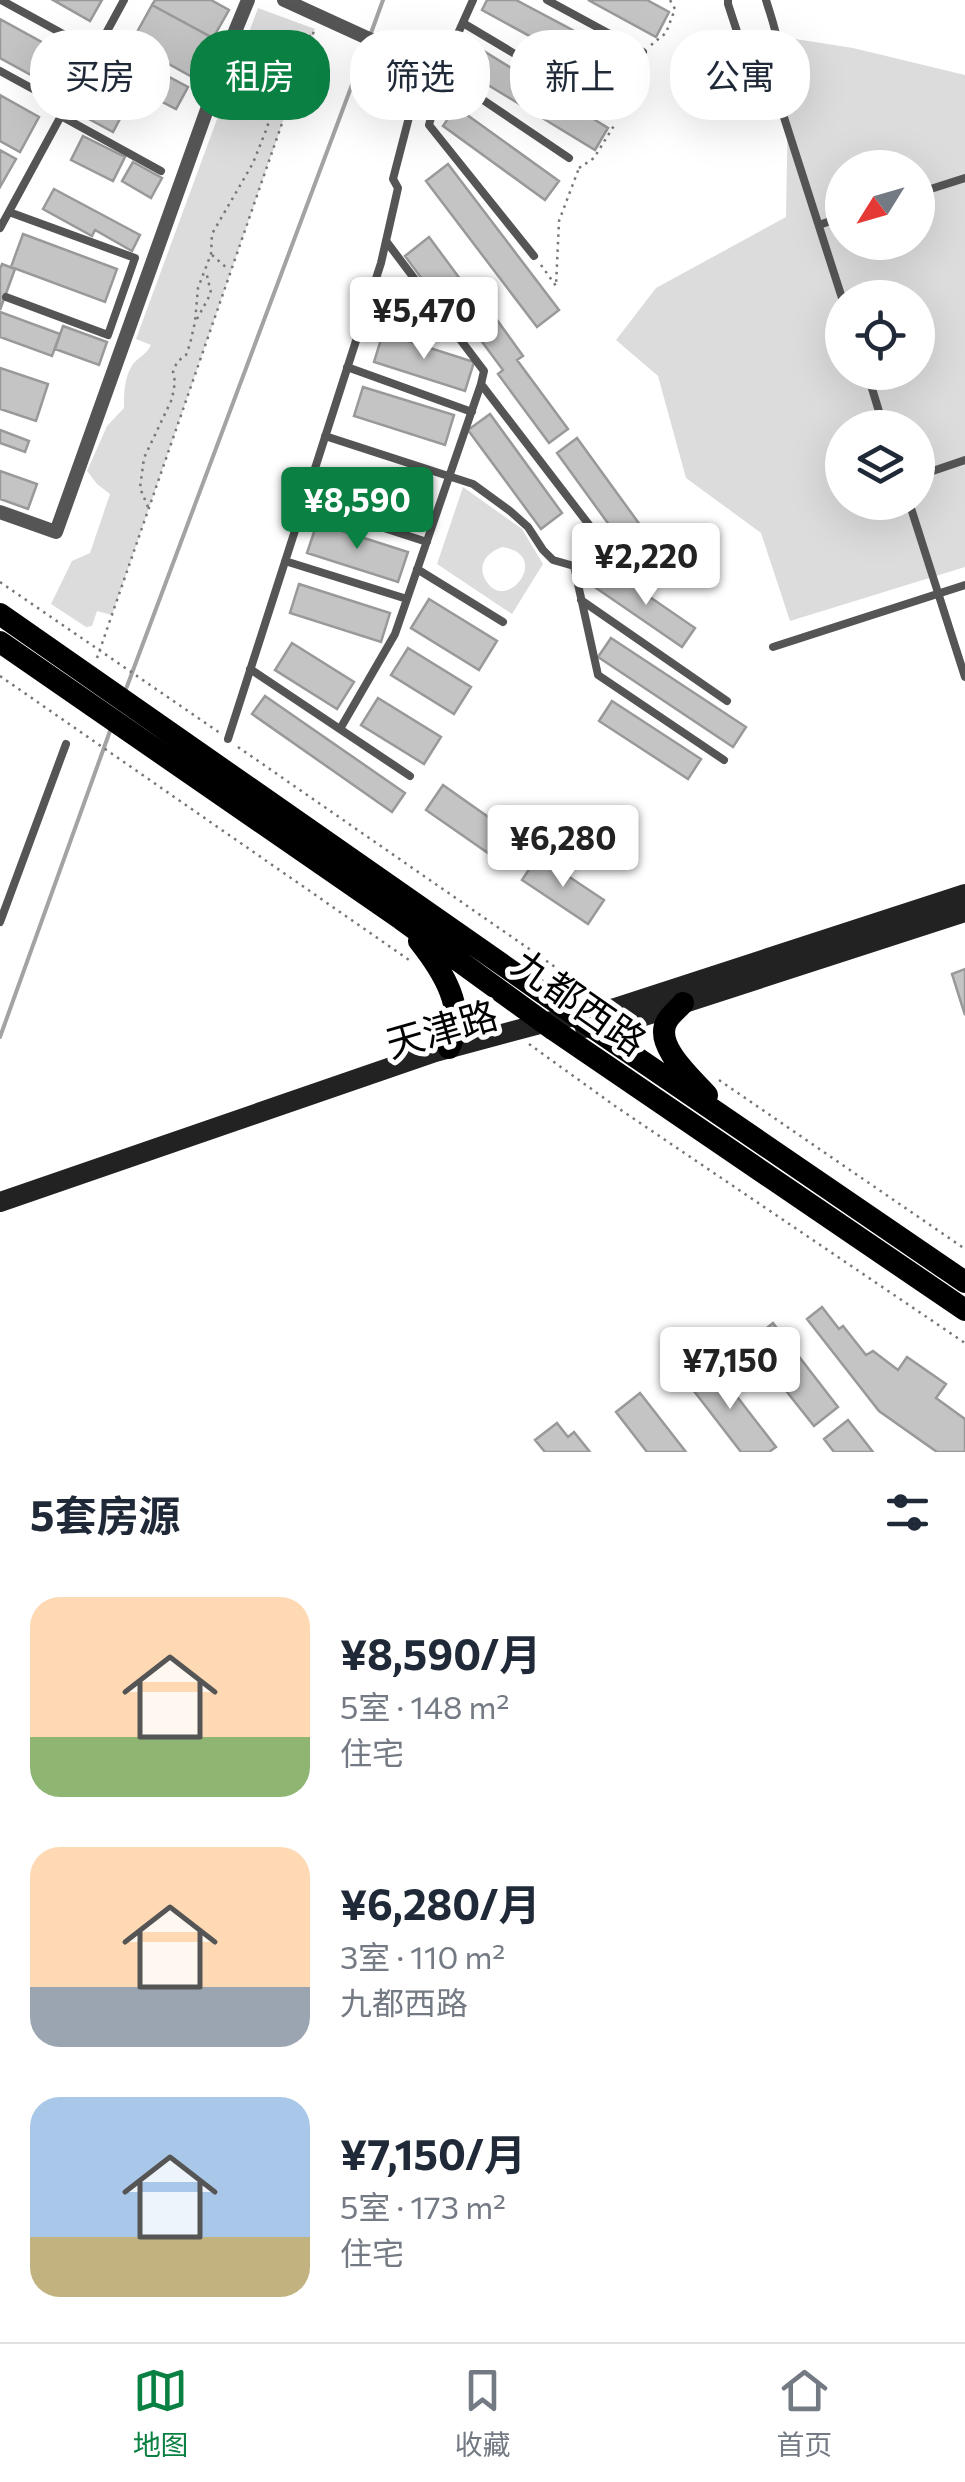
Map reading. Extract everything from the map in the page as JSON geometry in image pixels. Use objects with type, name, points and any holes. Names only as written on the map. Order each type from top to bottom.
[{"type":"main road","points":[[0,614],[91,686]]},
{"type":"main road","points":[[0,642],[91,686]]},
{"type":"main road","name":"九都西路","points":[[91,686],[163,726],[965,1282]]},
{"type":"main road","name":"九都西路","points":[[91,686],[156,750],[552,1028],[965,1310]]},
{"type":"main road","name":"天津路","points":[[2,1205],[521,1037],[584,1021],[965,894]]},
{"type":"main road","name":"天津路","points":[[584,1021],[632,1020],[965,912]]},
{"type":"main road","points":[[401,919],[435,962],[454,998],[456,1023],[449,1048]]},
{"type":"main road","points":[[683,1003],[666,1022],[662,1036],[670,1052],[729,1120]]},
{"type":"main road","name":"天津路","points":[[2,1205],[449,1048],[521,1037]]},
{"type":"street","points":[[0,512],[56,532],[248,0]]},
{"type":"street","points":[[284,0],[350,31]]},
{"type":"lane","points":[[1,0],[56,30]]},
{"type":"lane","points":[[108,30],[124,0]]},
{"type":"lane","points":[[460,30],[473,0]]},
{"type":"lane","points":[[547,0],[602,30]]},
{"type":"lane","points":[[728,0],[736,30]]},
{"type":"lane","points":[[766,0],[775,30]]},
{"type":"lane","points":[[463,23],[510,51]]},
{"type":"lane","points":[[0,71],[30,87]]},
{"type":"lane","points":[[490,104],[570,158]]},
{"type":"lane","points":[[0,228],[59,120]]},
{"type":"lane","points":[[68,120],[160,171]]},
{"type":"lane","points":[[228,739],[386,242],[398,188],[393,180],[409,120]]},
{"type":"lane","points":[[430,120],[429,125],[534,256]]},
{"type":"lane","points":[[785,120],[836,280]]},
{"type":"lane","points":[[935,188],[965,178]]},
{"type":"lane","points":[[6,297],[108,335],[136,258],[9,212]]},
{"type":"lane","points":[[819,225],[825,223]]},
{"type":"lane","points":[[340,729],[395,634],[484,371],[386,242]]},
{"type":"lane","points":[[347,367],[472,412]]},
{"type":"lane","points":[[481,384],[603,543],[574,566]]},
{"type":"lane","points":[[325,436],[473,484],[528,527],[553,560],[574,566]]},
{"type":"lane","points":[[935,470],[965,460]]},
{"type":"lane","points":[[304,502],[427,542]]},
{"type":"lane","points":[[915,520],[965,676]]},
{"type":"lane","points":[[285,561],[407,599]]},
{"type":"lane","points":[[574,566],[598,675],[724,760]]},
{"type":"lane","points":[[418,569],[503,622]]},
{"type":"lane","points":[[773,647],[965,585]]},
{"type":"lane","points":[[581,600],[726,700]]},
{"type":"lane","points":[[250,669],[410,776]]},
{"type":"lane","points":[[0,922],[66,744]]},
{"type":"path","points":[[650,46],[666,32],[675,9],[670,0]]},
{"type":"path","points":[[315,30],[321,18]]},
{"type":"path","points":[[91,686],[100,649],[283,120]]},
{"type":"path","points":[[534,256],[556,286],[559,221],[579,168],[594,158],[615,120]]},
{"type":"path","points":[[149,508],[140,488],[144,458],[172,398],[177,362],[186,355],[212,234],[253,164],[270,121],[281,127]]},
{"type":"path","points":[[210,254],[231,270]]},
{"type":"path","points":[[195,322],[211,292],[206,270]]},
{"type":"path","points":[[0,582],[615,1008]]},
{"type":"path","points":[[0,676],[422,970]]},
{"type":"path","points":[[455,1012],[491,1018]]},
{"type":"path","points":[[521,1037],[615,1106],[965,1343]]},
{"type":"path","points":[[713,1076],[965,1249]]},
{"type":"shaded area","points":[[258,8],[315,29],[315,30],[250,30]]},
{"type":"shaded area","points":[[810,41],[965,75],[965,567],[790,621],[761,533],[686,478],[658,376],[616,340],[656,288],[786,217],[788,120],[810,120]]},
{"type":"shaded area","points":[[217,120],[283,120],[112,615],[97,611],[92,626],[86,627],[51,604],[72,561],[90,553],[110,494],[87,471],[107,426],[124,408],[130,369],[151,345],[136,339]]},
{"type":"shaded area","points":[[463,487],[522,529],[543,564],[512,614],[437,564]],"holes":[[[502,547],[517,552],[524,560],[520,580],[503,591],[494,589],[483,574],[485,559]]]},
{"type":"building","points":[[53,0],[102,0],[90,21]]},
{"type":"building","points":[[155,0],[211,0],[229,10],[218,30],[198,30],[152,5]]},
{"type":"building","points":[[487,0],[516,0],[572,30],[519,30],[482,10]]},
{"type":"building","points":[[588,0],[647,0],[669,12],[656,37],[650,30]]},
{"type":"building","points":[[152,5],[198,30],[190,30],[190,76],[170,65],[170,30],[138,30]]},
{"type":"building","points":[[0,19],[30,36],[30,74],[0,58]]},
{"type":"building","points":[[490,55],[510,67],[510,98],[490,86]]},
{"type":"building","points":[[170,77],[188,87],[176,109],[170,106]]},
{"type":"building","points":[[0,95],[30,112],[30,120],[37,120],[20,152],[0,141]]},
{"type":"building","points":[[91,120],[119,120],[113,132]]},
{"type":"building","points":[[447,120],[474,120],[559,181],[545,200],[443,126]]},
{"type":"building","points":[[546,120],[595,120],[608,128],[595,150]]},
{"type":"building","points":[[83,136],[125,157],[113,181],[71,160]]},
{"type":"building","points":[[0,150],[16,159],[0,187]]},
{"type":"building","points":[[133,162],[162,178],[151,198],[122,181]]},
{"type":"building","points":[[448,164],[559,310],[537,327],[426,181]]},
{"type":"building","points":[[54,189],[140,235],[132,251],[95,230],[92,236],[43,209]]},
{"type":"building","points":[[23,234],[117,269],[105,302],[11,267]]},
{"type":"building","points":[[429,237],[486,314],[462,333],[405,256]]},
{"type":"building","points":[[2,264],[15,269],[0,310],[0,269]]},
{"type":"building","points":[[0,312],[60,334],[52,356],[0,337]]},
{"type":"building","points":[[497,320],[523,356],[517,360],[568,429],[549,443],[498,374],[503,370],[477,335]]},
{"type":"building","points":[[63,326],[107,342],[99,365],[55,349]]},
{"type":"building","points":[[383,333],[474,362],[465,391],[374,362]]},
{"type":"building","points":[[0,368],[48,384],[36,421],[0,409]]},
{"type":"building","points":[[363,387],[454,415],[445,445],[354,416]]},
{"type":"building","points":[[490,414],[562,513],[541,529],[468,430]]},
{"type":"building","points":[[0,430],[29,441],[25,452],[0,443]]},
{"type":"building","points":[[577,438],[651,540],[631,555],[557,453]]},
{"type":"building","points":[[337,470],[428,500],[419,529],[328,500]]},
{"type":"building","points":[[0,471],[37,484],[28,509],[0,499]]},
{"type":"building","points":[[317,523],[408,552],[398,582],[307,553]]},
{"type":"building","points":[[609,569],[695,628],[682,647],[596,588]]},
{"type":"building","points":[[299,584],[390,613],[381,642],[290,613]]},
{"type":"building","points":[[429,599],[497,641],[479,670],[411,628]]},
{"type":"building","points":[[611,638],[746,727],[733,747],[598,657]]},
{"type":"building","points":[[292,643],[354,682],[337,709],[275,670]]},
{"type":"building","points":[[408,648],[471,687],[454,714],[391,675]]},
{"type":"building","points":[[265,696],[405,793],[392,812],[252,714]]},
{"type":"building","points":[[378,698],[441,737],[424,764],[361,725]]},
{"type":"building","points":[[612,701],[701,759],[688,779],[599,721]]},
{"type":"building","points":[[443,785],[525,843],[508,867],[426,810]]},
{"type":"building","points":[[538,856],[604,900],[588,924],[522,880]]},
{"type":"building","points":[[965,969],[965,1015],[952,974]]},
{"type":"building","points":[[822,1307],[866,1355],[873,1351],[898,1370],[907,1357],[946,1384],[936,1398],[965,1419],[965,1452],[937,1452],[879,1411],[807,1319]]},
{"type":"building","points":[[773,1323],[838,1407],[814,1426],[748,1343]]},
{"type":"building","points":[[711,1363],[776,1447],[769,1452],[741,1452],[687,1382]]},
{"type":"building","points":[[640,1393],[686,1452],[647,1452],[616,1412]]},
{"type":"building","points":[[848,1420],[873,1452],[834,1452],[824,1439]]},
{"type":"building","points":[[557,1423],[568,1437],[574,1432],[590,1452],[545,1452],[535,1440]]},
{"type":"waterway","points":[[372,30],[383,0]]},
{"type":"waterway","points":[[126,689],[350,90]]},
{"type":"waterway","points":[[0,1037],[110,731]]}]
